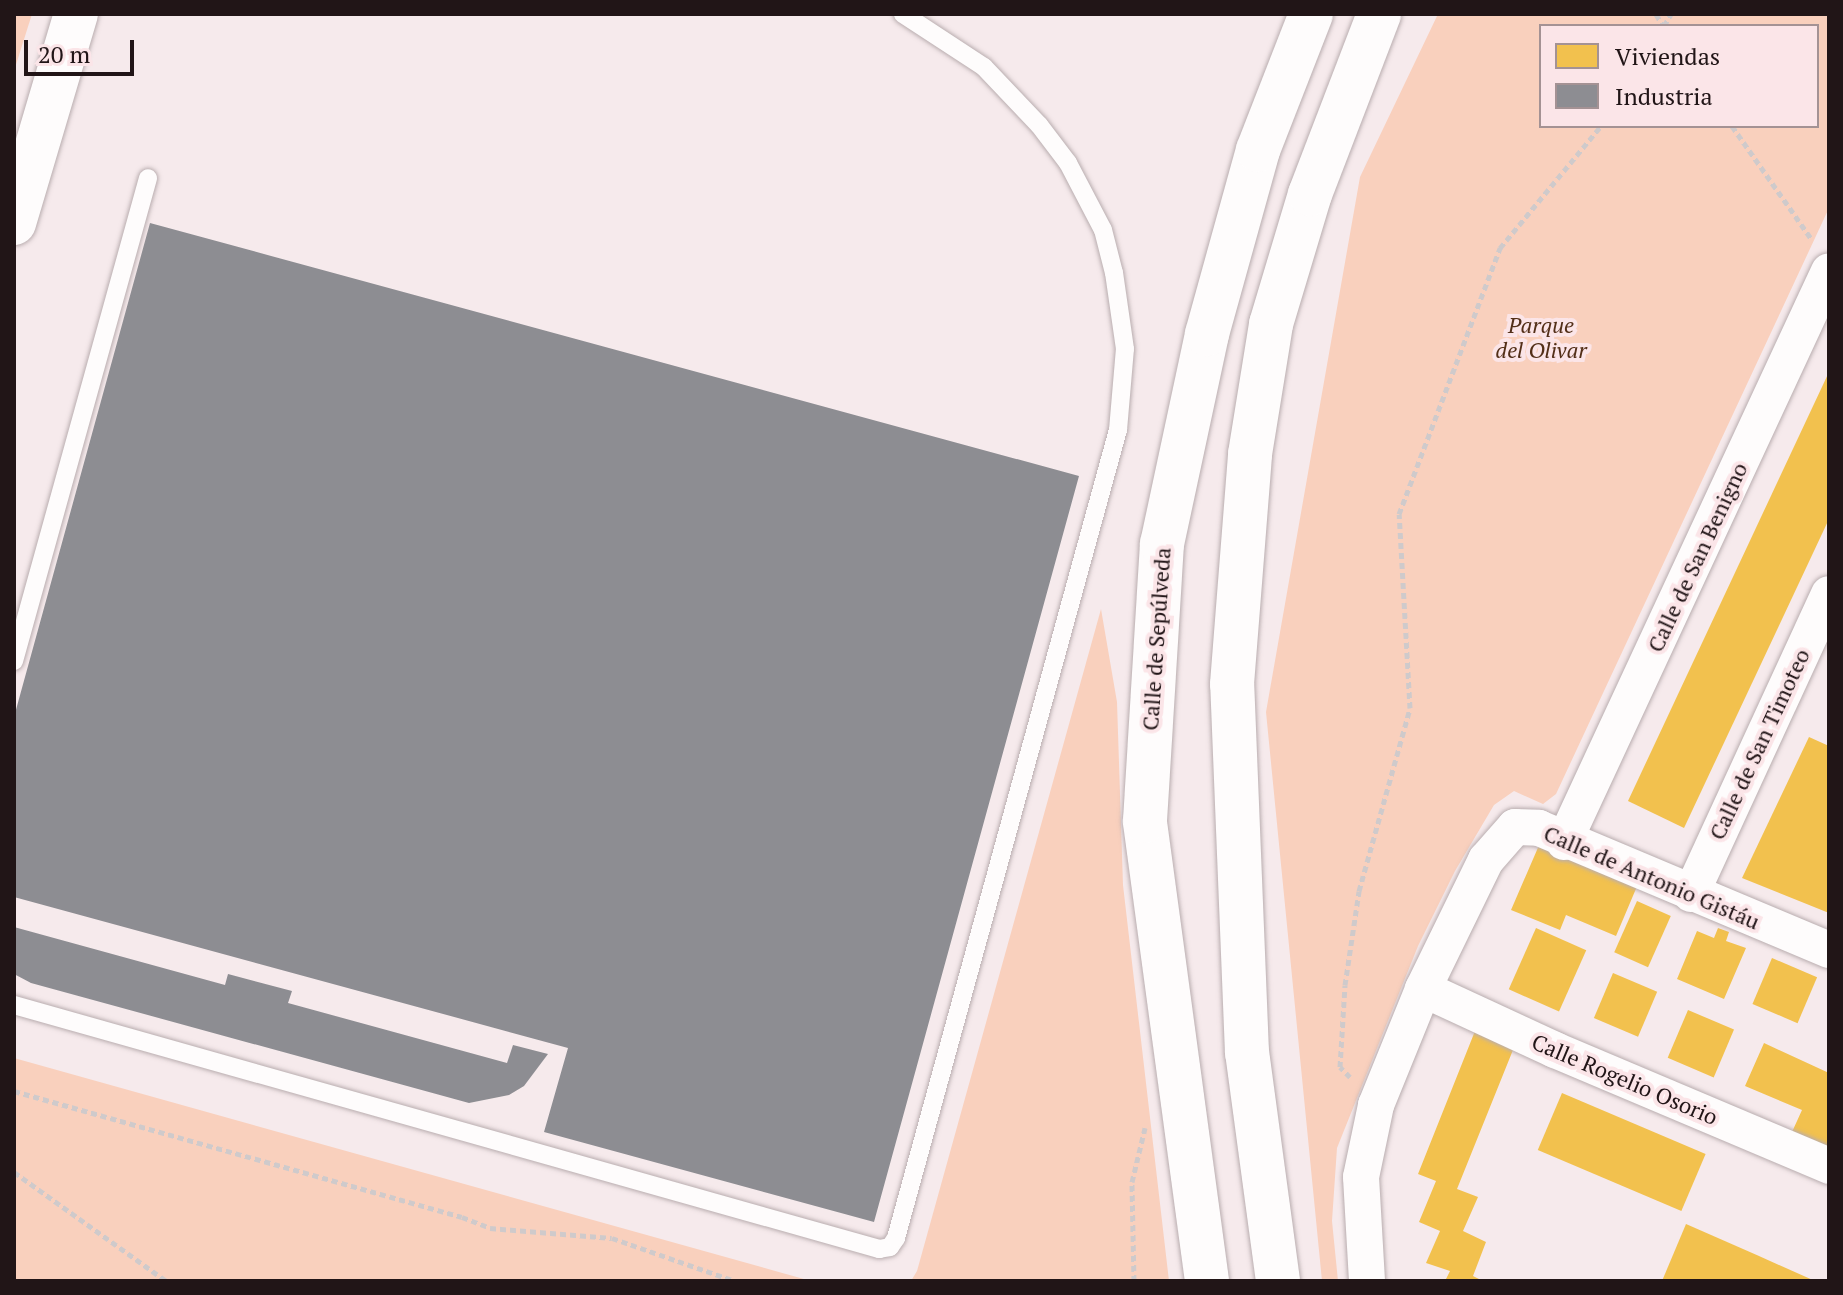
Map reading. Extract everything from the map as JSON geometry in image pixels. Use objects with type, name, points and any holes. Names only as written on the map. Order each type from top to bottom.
[{"type":"street","points":[[14,223],[76,14]]},
{"type":"street","points":[[1278,1281],[1247,1053],[1232,684],[1250,454],[1271,324],[1310,194],[1379,14]]},
{"type":"street","name":"Calle de Sepúlveda","points":[[1207,1281],[1145,821],[1162,544],[1207,334],[1258,150],[1301,22]]},
{"type":"street","name":"Calle de San Benigno","points":[[1564,842],[1824,260]]},
{"type":"street","name":"Calle de San Timoteo","points":[[1691,894],[1829,594]]},
{"type":"street","name":"Calle de Antonio Gistáu","points":[[1423,989],[1486,860],[1515,827],[1539,828],[1564,842],[1829,950]]},
{"type":"street","points":[[1367,1281],[1361,1177],[1376,1105],[1423,989]]},
{"type":"street","name":"Calle Rogelio Osorio","points":[[1423,989],[1555,1050],[1829,1166]]},
{"type":"lane","points":[[14,1005],[879,1249],[890,1247],[896,1238],[1118,430],[1125,349],[1114,273],[1103,230],[1068,163],[1039,125],[984,67],[932,22],[903,14]]},
{"type":"lane","points":[[14,661],[148,178]]},
{"type":"path","points":[[1356,1083],[1340,1067],[1345,985],[1359,891],[1410,708],[1399,514],[1500,248],[1599,128]]},
{"type":"path","points":[[1733,128],[1824,260]]},
{"type":"path","points":[[14,1091],[462,1217],[490,1228],[612,1238],[735,1281]]},
{"type":"path","points":[[1134,1281],[1132,1182],[1146,1123]]},
{"type":"path","points":[[14,1172],[166,1281]]},
{"type":"green space","points":[[14,14],[32,14],[14,71]]},
{"type":"green space","name":"Parque del Olivar","points":[[1438,14],[1829,14],[1829,208],[1556,794],[1543,804],[1514,791],[1494,805],[1455,871],[1418,946],[1337,1148],[1332,1221],[1338,1281],[1322,1281],[1266,712],[1360,177]]},
{"type":"green space","points":[[1101,609],[1117,702],[1123,885],[1169,1281],[911,1281],[917,1271]]},
{"type":"green space","points":[[14,1058],[811,1281],[14,1281]]},
{"type":"building: Viviendas","points":[[1829,372],[1829,519],[1684,828],[1628,801]]},
{"type":"building: Viviendas","points":[[1809,737],[1829,746],[1829,913],[1742,878]]},
{"type":"building: Viviendas","points":[[1540,843],[1638,884],[1616,936],[1566,915],[1560,930],[1511,910]]},
{"type":"building: Viviendas","points":[[1637,901],[1671,916],[1648,967],[1614,952]]},
{"type":"building: Viviendas","points":[[1536,928],[1586,950],[1559,1012],[1509,989]]},
{"type":"building: Viviendas","points":[[1718,928],[1729,932],[1726,941],[1746,948],[1724,999],[1677,979],[1697,931],[1714,938]]},
{"type":"building: Viviendas","points":[[1772,958],[1817,977],[1798,1023],[1752,1004]]},
{"type":"building: Viviendas","points":[[1613,973],[1657,992],[1638,1037],[1594,1018]]},
{"type":"building: Viviendas","points":[[1688,1010],[1734,1030],[1714,1077],[1668,1058]]},
{"type":"building: Viviendas","points":[[1477,1026],[1517,1040],[1457,1189],[1478,1197],[1463,1231],[1486,1242],[1473,1276],[1483,1281],[1445,1281],[1450,1271],[1426,1263],[1440,1231],[1419,1222],[1436,1181],[1418,1174]]},
{"type":"building: Viviendas","points":[[1764,1043],[1829,1073],[1829,1149],[1792,1132],[1802,1110],[1745,1086]]},
{"type":"building: Viviendas","points":[[1562,1093],[1706,1154],[1681,1211],[1538,1150]]},
{"type":"building: Viviendas","points":[[1686,1224],[1759,1256],[1815,1281],[1662,1281]]},
{"type":"building: Industria","points":[[150,223],[1079,476],[874,1222],[544,1132],[568,1048],[14,897],[14,717]]},
{"type":"building: Industria","points":[[14,927],[225,985],[228,974],[292,991],[288,1003],[507,1063],[513,1045],[548,1054],[524,1086],[509,1095],[469,1103],[31,983],[14,974]]}]
